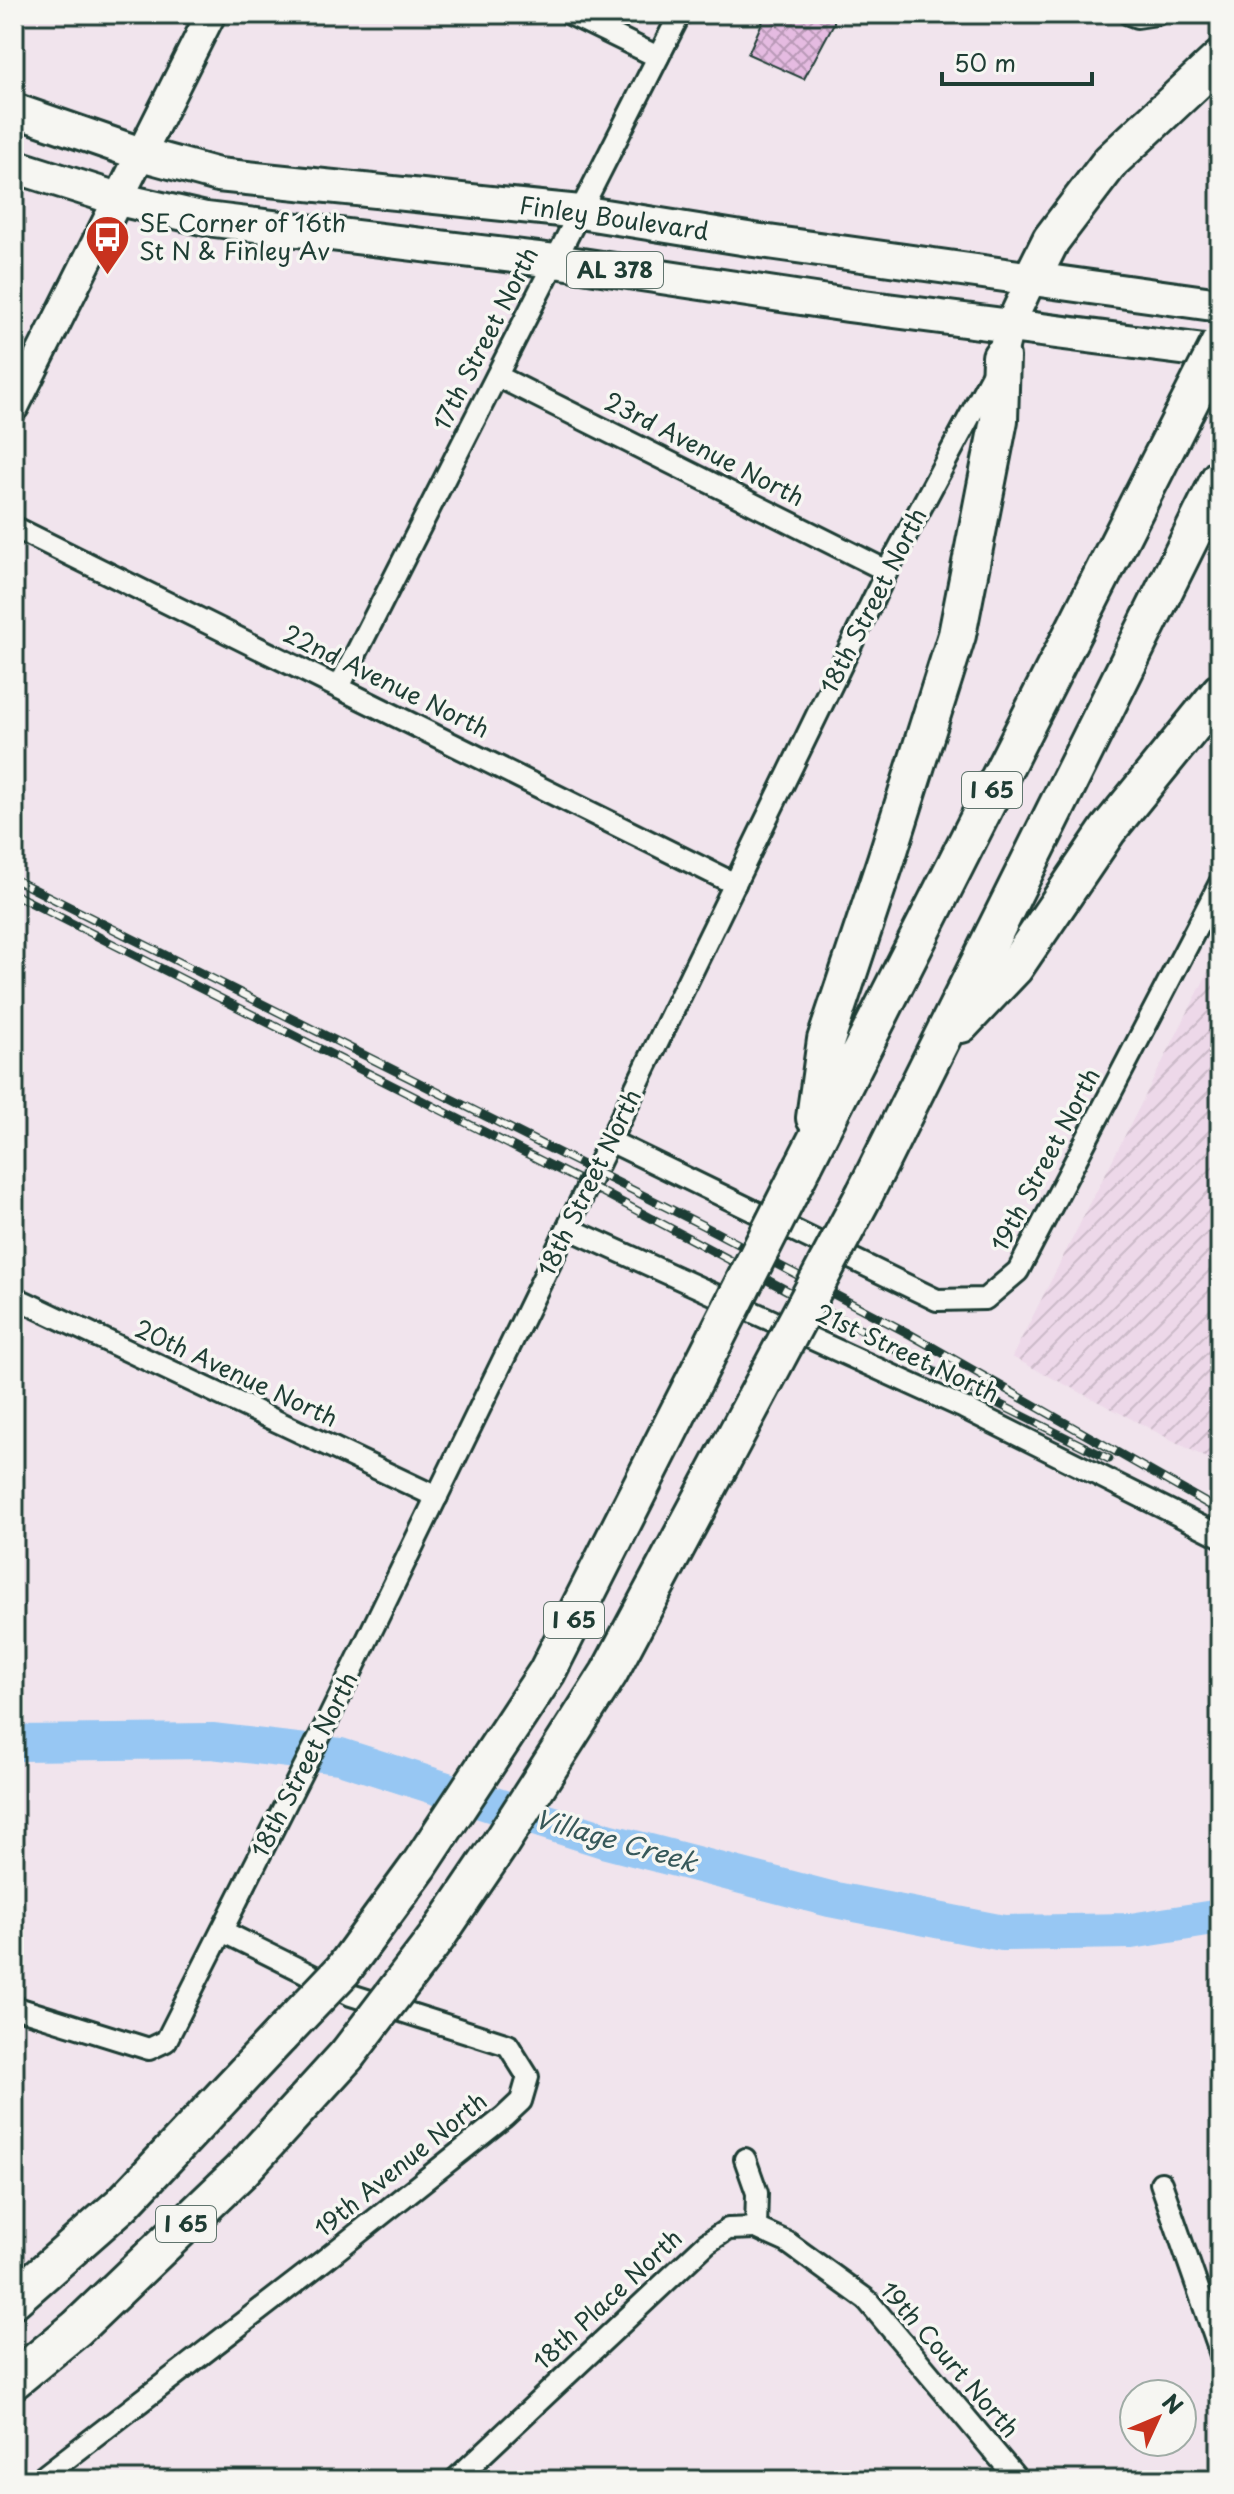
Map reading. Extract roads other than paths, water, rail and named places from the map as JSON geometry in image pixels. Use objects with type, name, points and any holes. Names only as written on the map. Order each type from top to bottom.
[{"type":"highway","points":[[1032,278],[1051,240],[1111,161],[1220,59]]},
{"type":"highway","points":[[808,1155],[826,1040],[957,635],[999,420],[1005,342]]},
{"type":"highway","name":"I 65","points":[[14,2299],[122,2204],[343,1970],[419,1866],[547,1672],[1220,343]]},
{"type":"highway","name":"I 65","points":[[14,2380],[77,2328],[241,2171],[347,2055],[445,1926],[609,1673],[865,1193],[1220,478]]},
{"type":"highway","points":[[937,1048],[1015,967],[1108,830],[1220,692]]},
{"type":"main road","name":"Finley Boulevard","points":[[14,110],[141,154],[218,175],[580,212],[754,240],[1220,305]]},
{"type":"main road","name":"Finley Boulevard","points":[[14,166],[118,199],[206,219],[555,261],[1005,342],[1220,353]]},
{"type":"street","points":[[14,407],[211,14]]},
{"type":"street","points":[[570,14],[658,57]]},
{"type":"street","name":"17th Street North","points":[[339,687],[680,14]]},
{"type":"street","points":[[1129,14],[1137,17],[1157,14]]},
{"type":"street","name":"18th Street North","points":[[14,2007],[149,2049],[166,2041],[328,1720],[887,571],[1005,342],[1032,278]]},
{"type":"street","name":"23rd Avenue North","points":[[497,376],[887,571]]},
{"type":"street","name":"22nd Avenue North","points":[[14,527],[735,884]]},
{"type":"street","name":"19th Street North","points":[[610,1141],[937,1300],[985,1299],[1018,1271],[1220,883]]},
{"type":"street","name":"21st Street North","points":[[568,1228],[964,1408],[1220,1536]]},
{"type":"street","name":"20th Avenue North","points":[[14,1297],[437,1497]]},
{"type":"street","name":"19th Avenue North","points":[[39,2480],[323,2261],[521,2101],[528,2077],[508,2045],[351,1995],[222,1931]]},
{"type":"street","points":[[745,2159],[757,2193],[756,2228]]},
{"type":"street","points":[[1161,2183],[1220,2352]]},
{"type":"street","name":"18th Place North","points":[[455,2480],[707,2243],[728,2229],[756,2228]]},
{"type":"street","name":"19th Court North","points":[[756,2228],[787,2242],[867,2300],[1018,2480]]},
{"type":"waterway","name":"Village Creek","points":[[14,1743],[212,1741],[340,1756],[607,1841],[830,1899],[1003,1933],[1131,1931],[1220,1917]]},
{"type":"railway","points":[[14,879],[702,1225],[906,1332],[1220,1511]]},
{"type":"railway","points":[[14,894],[589,1185],[923,1366],[1109,1459]]},
{"type":"place","name":"SE Corner of 16th St N & Finley Av","points":[[108,277]]}]
